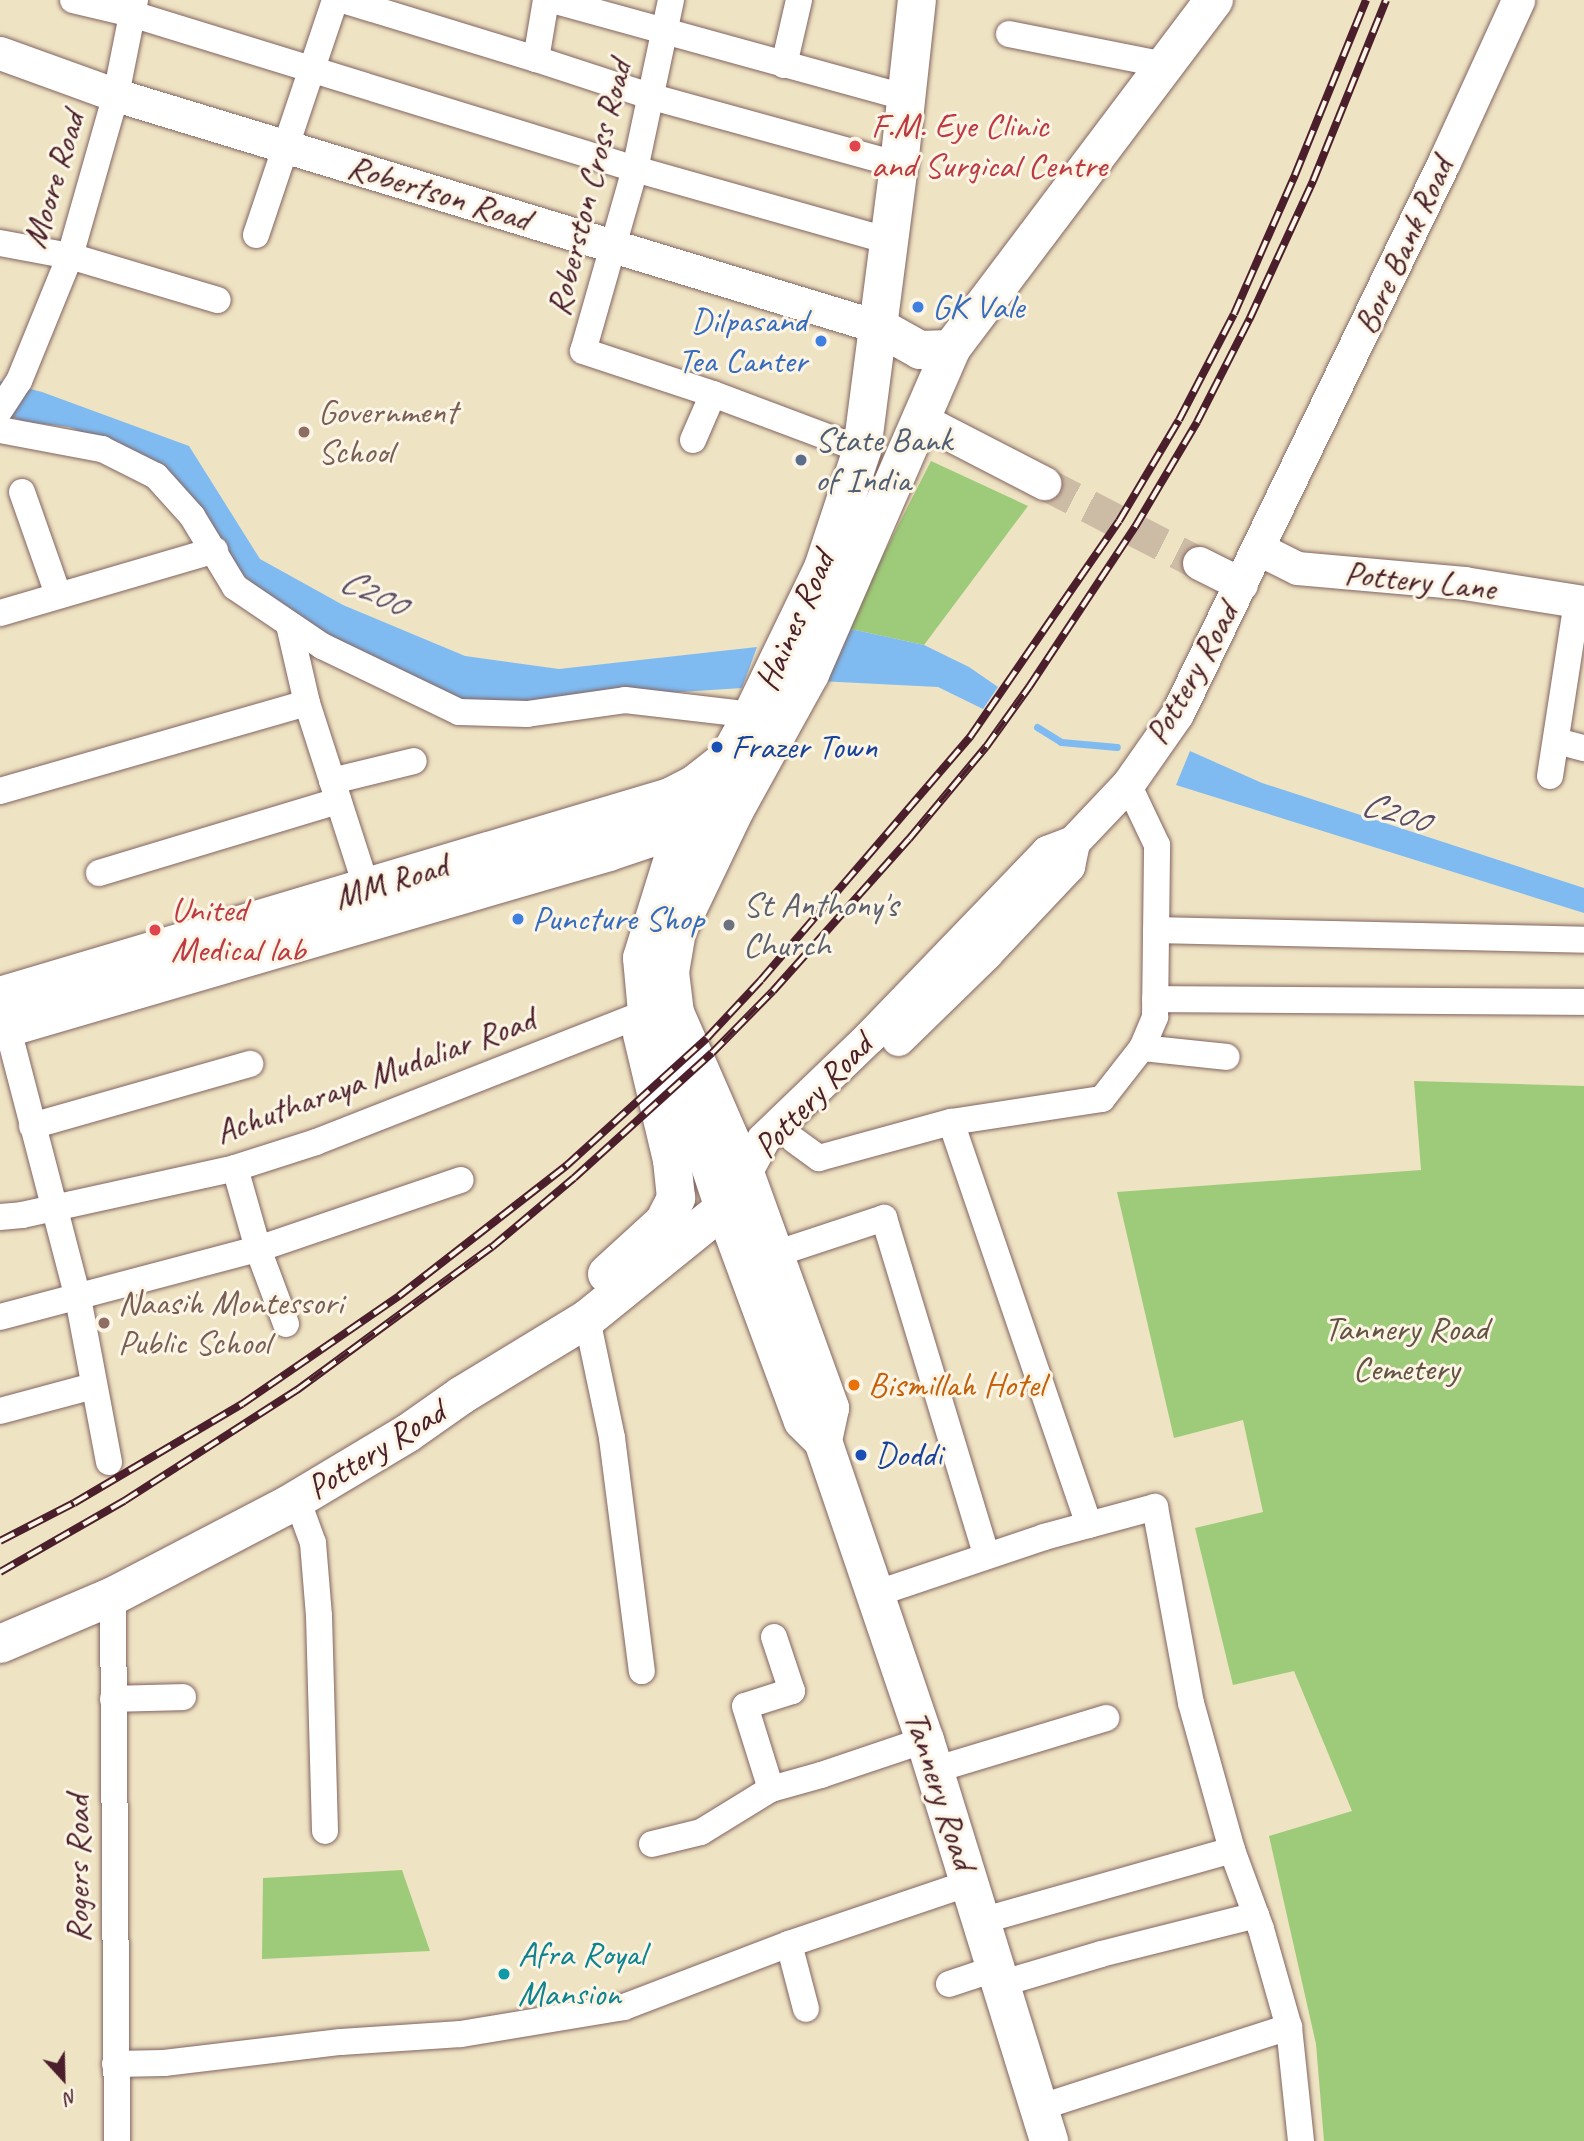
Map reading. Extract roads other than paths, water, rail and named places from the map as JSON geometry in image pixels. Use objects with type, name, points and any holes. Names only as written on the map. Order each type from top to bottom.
[{"type":"main road","name":"Haines Road","points":[[724,1208],[688,1100],[647,1012],[642,958],[674,855],[752,715],[796,663],[823,568],[862,450],[900,165],[917,0]]},
{"type":"main road","points":[[724,1208],[744,1173],[682,1032],[671,993],[670,972],[677,931],[736,810],[796,663],[920,419],[951,349],[1214,0]]},
{"type":"main road","points":[[879,327],[920,349],[951,349]]},
{"type":"main road","name":"MM Road","points":[[2,1013],[367,889],[670,797],[695,784],[730,755]]},
{"type":"main road","name":"MM Road","points":[[2,1013],[609,852],[736,810]]},
{"type":"main road","points":[[596,1312],[604,1278],[664,1222],[676,1198],[673,1168],[643,1046],[641,1032],[647,1012]]},
{"type":"main road","name":"Tannery Road","points":[[744,1173],[830,1408],[824,1441]]},
{"type":"main road","name":"Tannery Road","points":[[724,1208],[803,1421],[824,1441],[929,1755],[1043,2125]]},
{"type":"main road","name":"Pottery Road","points":[[0,1644],[113,1596],[297,1499],[596,1312],[724,1208]]},
{"type":"street","points":[[73,0],[133,7],[312,72],[635,169],[890,240]]},
{"type":"street","points":[[256,234],[335,0]]},
{"type":"street","points":[[343,0],[649,96],[900,165]]},
{"type":"street","points":[[536,59],[546,0]]},
{"type":"street","points":[[552,0],[907,98]]},
{"type":"street","name":"Roberston Cross Road","points":[[671,0],[635,169],[583,351],[713,394],[862,450]]},
{"type":"street","points":[[784,65],[799,0]]},
{"type":"street","name":"Bore Bank Road","points":[[1288,490],[1518,0]]},
{"type":"street","name":"Moore Road","points":[[0,410],[19,381],[70,256],[116,95],[133,7]]},
{"type":"street","points":[[1009,34],[1165,65]]},
{"type":"street","name":"Robertson Road","points":[[0,53],[116,95],[879,327]]},
{"type":"street","points":[[0,243],[70,256],[218,300]]},
{"type":"street","points":[[693,440],[713,394]]},
{"type":"street","points":[[920,419],[1044,483]]},
{"type":"street","points":[[0,430],[102,450],[156,476],[192,516],[235,587],[289,625],[383,678],[459,712],[527,714],[625,700],[752,715]]},
{"type":"street","name":"Pottery Road","points":[[744,1173],[763,1139],[869,1037],[1047,852],[1073,842],[1139,768],[1177,714],[1288,490]]},
{"type":"street","points":[[22,492],[58,594]]},
{"type":"street","name":"Pottery Lane","points":[[1259,549],[1297,568],[1464,583],[1581,602]]},
{"type":"street","points":[[0,613],[215,550]]},
{"type":"street","points":[[1199,563],[1241,584]]},
{"type":"street","points":[[1550,776],[1581,602]]},
{"type":"street","points":[[289,625],[307,703],[367,889]]},
{"type":"street","points":[[0,791],[307,703]]},
{"type":"street","points":[[1557,741],[1584,748]]},
{"type":"street","points":[[99,873],[414,761]]},
{"type":"street","points":[[794,1140],[819,1158],[951,1122],[1102,1099],[1142,1048],[1156,1017],[1157,845],[1139,768]]},
{"type":"street","name":"Pottery Road","points":[[744,1173],[794,1140],[986,953],[1068,866],[1073,842]]},
{"type":"street","points":[[1156,930],[1584,940]]},
{"type":"street","points":[[1156,999],[1584,1002]]},
{"type":"street","name":"Achutharaya Mudaliar Road","points":[[0,1217],[22,1215],[53,1206],[235,1168],[316,1142],[647,1012]]},
{"type":"street","points":[[2,1013],[78,1298],[109,1462]]},
{"type":"street","points":[[1142,1048],[1227,1057]]},
{"type":"street","points":[[32,1126],[250,1064]]},
{"type":"street","points":[[951,1122],[1089,1525]]},
{"type":"street","points":[[235,1168],[258,1249],[286,1324]]},
{"type":"street","points":[[0,1317],[258,1249],[461,1180]]},
{"type":"street","points":[[775,1254],[884,1218],[987,1556]]},
{"type":"street","points":[[596,1312],[642,1671]]},
{"type":"street","points":[[0,1410],[93,1386]]},
{"type":"street","points":[[297,1499],[313,1543],[319,1616],[325,1831]]},
{"type":"street","points":[[875,1594],[987,1556],[1155,1507],[1191,1703],[1232,1850],[1256,1916],[1289,2027],[1301,2141]]},
{"type":"street","name":"Rogers Road","points":[[113,1596],[117,2141]]},
{"type":"street","points":[[771,1788],[745,1706],[792,1691],[774,1637]]},
{"type":"street","points":[[113,1699],[183,1697]]},
{"type":"street","points":[[652,1844],[701,1832],[771,1788],[821,1775],[1106,1717]]},
{"type":"street","points":[[981,1921],[1232,1850]]},
{"type":"street","points":[[116,2064],[164,2063],[341,2042],[461,2034],[624,2007],[789,1944],[969,1883]]},
{"type":"street","points":[[949,1984],[997,1977],[1101,1954],[1256,1916]]},
{"type":"street","points":[[789,1944],[806,2009]]},
{"type":"street","points":[[1043,2125],[1289,2027]]},
{"type":"water","points":[[0,381],[42,392],[189,446],[260,559],[343,605],[465,656],[559,669],[757,647],[742,688],[479,705],[432,690],[317,629],[267,597],[235,567],[140,456],[69,427],[25,422],[0,413]]},
{"type":"water","points":[[846,628],[924,645],[969,667],[998,687],[983,709],[938,687],[819,681]]},
{"type":"water","points":[[1190,751],[1262,783],[1584,888],[1584,913],[1176,785]]},
{"type":"waterway","name":"C200","points":[[1037,727],[1061,742],[1117,747]]},
{"type":"tunnel","points":[[1044,483],[1199,563]]},
{"type":"railway","points":[[0,1541],[74,1503],[242,1404],[399,1296],[566,1166],[707,1038],[761,980],[970,737],[1119,521],[1179,420],[1234,314],[1295,175],[1366,0]]},
{"type":"railway","points":[[0,1572],[124,1501],[297,1390],[492,1247],[574,1178],[712,1053],[773,991],[909,839],[986,747],[1029,687],[1135,527],[1197,422],[1250,318],[1313,181],[1386,0]]},
{"type":"place","name":"F.M. Eye Clinic and Surgical Centre","points":[[855,146]]},
{"type":"place","name":"GK Vale","points":[[918,307]]},
{"type":"place","name":"Dilpasand Tea Canter","points":[[821,341]]},
{"type":"place","name":"Government School","points":[[304,432]]},
{"type":"place","name":"State Bank of India","points":[[801,460]]},
{"type":"place","name":"Frazer Town","points":[[717,747]]},
{"type":"place","name":"Puncture Shop","points":[[518,919]]},
{"type":"place","name":"St Anthony's Church","points":[[729,925]]},
{"type":"place","name":"United Medical lab","points":[[155,930]]},
{"type":"place","name":"Naasih Montessori Public School","points":[[104,1323]]},
{"type":"place","name":"Bismillah Hotel","points":[[854,1385]]},
{"type":"place","name":"Doddi","points":[[861,1455]]},
{"type":"place","name":"Afra Royal Mansion","points":[[504,1974]]},
{"type":"park label","name":"Tannery Road Cemetery","points":[[1406,1349]]}]
